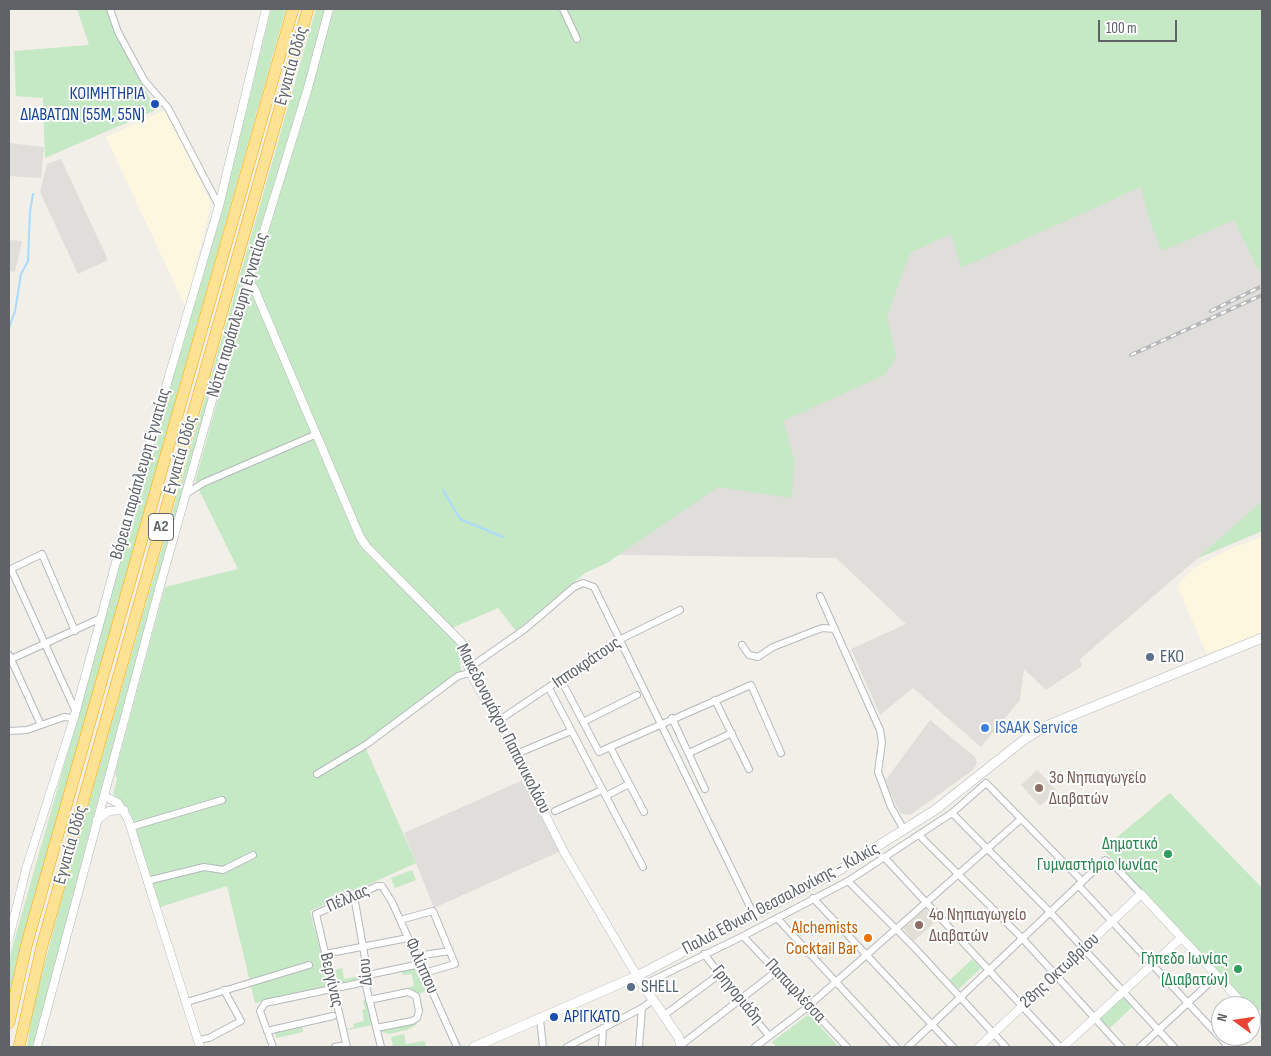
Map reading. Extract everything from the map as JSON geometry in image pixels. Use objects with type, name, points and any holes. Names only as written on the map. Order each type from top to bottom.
[{"type":"highway","name":"Εγνατία Οδός","points":[[9,1023],[29,933],[293,9]]},
{"type":"highway","name":"Εγνατία Οδός","points":[[19,1047],[42,946],[308,9]]},
{"type":"main road","name":"Παλιά Εθνική Θεσσαλονίκης - Κιλκίς","points":[[474,1047],[489,1044],[540,1019],[639,980],[754,915],[838,871],[941,806],[1025,739],[1046,726],[1262,638]]},
{"type":"main road","points":[[639,980],[681,1046]]},
{"type":"street","points":[[110,9],[118,32],[144,80],[168,108],[220,206]]},
{"type":"street","name":"Βόρεια παράπλευρη Εγνατίας","points":[[9,938],[26,869],[75,715],[132,499],[220,206],[266,9]]},
{"type":"street","name":"Νότια παράπλευρη Εγνατίας","points":[[97,820],[186,494],[248,282],[306,96],[330,9]]},
{"type":"street","points":[[563,9],[577,39]]},
{"type":"street","name":"Μακεδονομάχου Παπανικολάου","points":[[248,282],[254,288],[355,526],[366,546],[461,642],[469,671],[498,721],[564,852],[639,980]]},
{"type":"street","points":[[186,494],[203,483],[317,434]]},
{"type":"street","points":[[9,731],[27,730],[75,715],[11,569],[42,554],[75,631]]},
{"type":"street","points":[[317,774],[367,744],[458,676],[469,671],[525,629],[574,587],[583,583],[594,587],[598,593],[660,725],[754,915]]},
{"type":"street","points":[[820,596],[880,730],[882,742],[878,772],[892,807],[904,830]]},
{"type":"street","name":"Ιπποκράτους","points":[[498,721],[619,640],[680,610]]},
{"type":"street","points":[[41,726],[9,658],[102,618]]},
{"type":"street","points":[[742,645],[748,655],[758,657],[773,647],[822,628],[835,629]]},
{"type":"street","points":[[561,680],[599,752]]},
{"type":"street","points":[[586,758],[672,718],[751,685],[781,753]]},
{"type":"street","points":[[549,688],[643,867]]},
{"type":"street","points":[[583,722],[637,695]]},
{"type":"street","points":[[715,700],[749,769]]},
{"type":"street","points":[[672,718],[705,788]]},
{"type":"street","points":[[521,752],[571,731]]},
{"type":"street","points":[[689,753],[732,733]]},
{"type":"street","points":[[610,747],[644,812]]},
{"type":"street","points":[[556,811],[629,784]]},
{"type":"street","points":[[639,980],[744,936],[848,881],[952,813],[986,784],[1080,883],[1111,922],[1227,1047]]},
{"type":"street","points":[[104,796],[118,803],[130,827],[199,1044],[241,1021],[224,990]]},
{"type":"street","points":[[130,827],[222,800]]},
{"type":"street","points":[[37,1047],[97,820],[109,811],[122,810]]},
{"type":"street","points":[[952,813],[1050,912],[1174,1047]]},
{"type":"street","points":[[755,1047],[808,1006],[1021,819]]},
{"type":"street","points":[[920,835],[1022,938],[1121,1047]]},
{"type":"street","points":[[148,880],[204,867],[223,870],[253,855]]},
{"type":"street","points":[[884,858],[1061,1047],[1181,938]]},
{"type":"street","points":[[908,1047],[1105,860],[1114,865],[1236,996]]},
{"type":"street","points":[[848,881],[1006,1047]]},
{"type":"street","name":"Πέλλας","points":[[316,914],[354,896],[382,886]]},
{"type":"street","name":"Φιλίππου","points":[[382,886],[400,920],[458,1047]]},
{"type":"street","name":"28ης Οκτωβρίου","points":[[979,1047],[1141,894]]},
{"type":"street","name":"Δίου","points":[[354,896],[368,974],[365,982],[381,1047]]},
{"type":"street","points":[[813,898],[953,1047]]},
{"type":"street","points":[[400,920],[433,911],[455,964],[424,972]]},
{"type":"street","name":"Βεργίνας","points":[[316,914],[347,1046]]},
{"type":"street","points":[[777,918],[896,1047]]},
{"type":"street","name":"Παπαφλέσσα","points":[[744,936],[847,1047]]},
{"type":"street","points":[[325,954],[408,938]]},
{"type":"street","points":[[416,956],[450,951]]},
{"type":"street","name":"Γρηγοριάδη","points":[[704,954],[742,999],[769,1036]]},
{"type":"street","points":[[368,974],[420,964]]},
{"type":"street","points":[[187,1002],[309,965]]},
{"type":"street","points":[[681,1046],[777,971]]},
{"type":"street","points":[[663,1016],[720,974]]},
{"type":"street","points":[[1140,1047],[1217,976]]},
{"type":"street","points":[[273,1047],[260,1011],[265,1004],[365,982]]},
{"type":"street","points":[[369,1000],[408,992],[416,996],[419,1011],[417,1018],[376,1028]]},
{"type":"street","points":[[566,1047],[642,1008],[653,1000]]},
{"type":"street","points":[[640,1047],[642,1008]]},
{"type":"street","points":[[267,1031],[333,1016]]},
{"type":"street","points":[[540,1019],[543,1047]]},
{"type":"street","points":[[602,1047],[603,1028]]},
{"type":"street","points":[[886,1047],[888,1040]]},
{"type":"street","points":[[335,1047],[347,1046]]},
{"type":"shaded area","points":[[694,9],[1262,9],[1262,531],[1198,558],[1080,659],[1082,666],[1046,690],[1024,669],[1020,700],[981,747],[913,688],[880,715],[851,649],[906,624],[836,558],[560,554]]},
{"type":"shaded area","points":[[166,110],[211,203],[186,308],[106,137]]},
{"type":"shaded area","points":[[9,143],[44,147],[41,178],[9,176]]},
{"type":"shaded area","points":[[61,159],[108,260],[78,274],[40,192],[47,164]]},
{"type":"shaded area","points":[[9,240],[22,241],[15,272],[9,271]]},
{"type":"shaded area","points":[[1262,537],[1262,634],[1207,654],[1177,586],[1193,569],[1227,550]]},
{"type":"shaded area","points":[[930,720],[975,757],[977,763],[973,770],[910,815],[900,813],[885,781]]},
{"type":"shaded area","name":"3ο Νηπιαγωγείο Διαβατών","points":[[1037,770],[1057,791],[1040,806],[1021,785]]},
{"type":"shaded area","points":[[523,780],[561,851],[434,908],[404,833]]},
{"type":"shaded area","name":"4ο Νηπιαγωγείο Διαβατών","points":[[925,909],[936,921],[914,941],[903,928]]},
{"type":"green space","points":[[77,9],[107,9],[120,41],[156,110],[45,158],[43,98],[16,96],[14,51],[89,45]]},
{"type":"green space","points":[[271,9],[286,9],[15,969],[9,1008],[9,959],[88,681],[131,513],[180,354],[224,201]]},
{"type":"green space","points":[[316,9],[326,9],[309,73],[203,423],[95,811],[34,1047],[27,1047],[33,1008],[63,894]]},
{"type":"green space","points":[[334,9],[1262,9],[1262,268],[1258,270],[1234,220],[1162,251],[1149,219],[1141,187],[961,268],[951,234],[910,253],[887,316],[896,356],[885,375],[783,421],[794,459],[792,498],[718,487],[607,563],[585,573],[516,631],[498,608],[452,628],[448,632],[458,645],[461,671],[364,744],[416,863],[310,911],[330,986],[255,1003],[227,886],[160,907],[129,810],[113,794],[117,779],[115,773],[165,587],[238,569],[195,482],[237,330]]},
{"type":"green space","points":[[1262,501],[1262,531],[1198,558]]},
{"type":"green space","points":[[1170,793],[1262,888],[1261,1009],[1261,996],[1239,996],[1103,849]]},
{"type":"green space","points":[[412,870],[416,880],[395,888],[391,878]]},
{"type":"green space","points":[[972,959],[981,968],[959,989],[950,980]]},
{"type":"green space","points":[[417,966],[427,987],[424,992],[416,995],[397,993],[397,990],[414,986],[412,974],[403,975],[401,970]]},
{"type":"green space","points":[[342,968],[344,979],[365,975],[363,980],[337,985],[334,970]]},
{"type":"green space","points":[[419,996],[423,1009],[416,1025],[407,1030],[389,1034],[378,1031],[418,1018],[417,997]]},
{"type":"green space","points":[[366,997],[372,1025],[347,1030],[354,1027],[353,1024],[364,1021],[362,1010],[365,1009],[363,1001]]},
{"type":"green space","points":[[1123,997],[1132,1007],[1110,1028],[1100,1019]]},
{"type":"green space","points":[[809,1014],[839,1047],[777,1047],[772,1042]]},
{"type":"green space","points":[[302,1025],[303,1032],[276,1038],[274,1031]]},
{"type":"green space","points":[[404,1034],[406,1044],[425,1041],[426,1047],[389,1047],[393,1046],[391,1037]]},
{"type":"waterway","points":[[9,328],[15,311],[21,274],[28,261],[30,212],[33,194]]},
{"type":"waterway","points":[[443,490],[460,519],[503,537]]},
{"type":"railway","points":[[1211,311],[1262,286]]},
{"type":"railway","points":[[1131,355],[1262,295]]},
{"type":"place","name":"ΚΟΙΜΗΤΗΡΙΑ ΔΙΑΒΑΤΩΝ (55Μ, 55Ν)","points":[[155,104]]},
{"type":"place","name":"EKO","points":[[1150,657]]},
{"type":"place","name":"ISAAK Service","points":[[985,728]]},
{"type":"place","name":"3ο Νηπιαγωγείο Διαβατών","points":[[1039,788]]},
{"type":"place","name":"Δημοτικό Γυμναστήριο Ιωνίας","points":[[1168,854]]},
{"type":"place","name":"4ο Νηπιαγωγείο Διαβατών","points":[[919,925]]},
{"type":"place","name":"Alchemists Cocktail Bar","points":[[868,938]]},
{"type":"place","name":"Γήπεδο Ιωνίας (Διαβατών)","points":[[1238,969]]},
{"type":"place","name":"SHELL","points":[[631,987]]},
{"type":"place","name":"ΑΡΙΓΚΑΤΟ","points":[[554,1017]]}]
